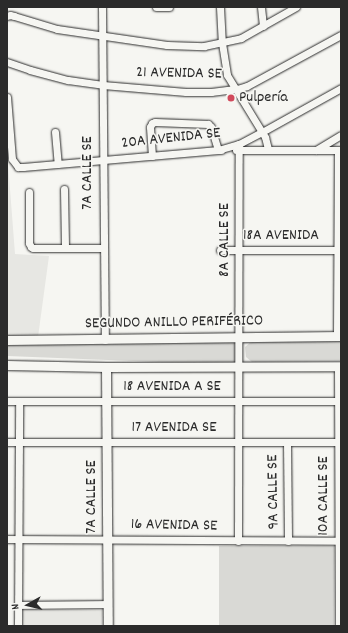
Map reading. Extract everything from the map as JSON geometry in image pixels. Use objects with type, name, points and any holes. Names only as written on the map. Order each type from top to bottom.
[{"type":"main road","name":"SEGUNDO ANILLO PERIFÉRICO","points":[[7,340],[339,336]]},
{"type":"main road","points":[[7,365],[106,368],[339,366]]},
{"type":"main road","name":"7A CALLE SE","points":[[106,368],[108,626]]},
{"type":"street","name":"7A CALLE SE","points":[[102,7],[105,340]]},
{"type":"street","points":[[156,7],[169,7]]},
{"type":"street","points":[[220,7],[222,43],[227,75],[237,89],[265,137],[268,149]]},
{"type":"street","points":[[261,7],[263,26]]},
{"type":"street","points":[[8,16],[57,29],[102,36],[167,45],[204,46],[241,38],[296,7]]},
{"type":"street","name":"21 AVENIDA SE","points":[[7,62],[38,72],[103,85],[186,92],[211,92],[237,89],[247,86],[341,35]]},
{"type":"street","name":"20A AVENIDA SE","points":[[7,97],[11,153],[14,164],[23,167],[103,161],[239,147],[262,132],[341,88]]},
{"type":"street","points":[[152,156],[150,127],[152,123],[156,122],[208,124],[212,127],[218,150]]},
{"type":"street","points":[[55,132],[58,164]]},
{"type":"street","points":[[316,150],[341,135]]},
{"type":"street","points":[[239,147],[340,150],[339,336]]},
{"type":"street","name":"8A CALLE SE","points":[[238,366],[239,147]]},
{"type":"street","points":[[64,189],[65,248]]},
{"type":"street","points":[[29,192],[29,243],[31,247],[104,248]]},
{"type":"street","name":"18A AVENIDA","points":[[220,250],[339,250]]},
{"type":"street","points":[[238,366],[238,542]]},
{"type":"street","name":"10A CALLE SE","points":[[339,366],[339,626]]},
{"type":"street","name":"18 AVENIDA A SE","points":[[7,401],[339,401]]},
{"type":"street","points":[[18,626],[19,401]]},
{"type":"street","name":"17 AVENIDA SE","points":[[7,442],[340,442]]},
{"type":"street","name":"9A CALLE SE","points":[[287,442],[288,541]]},
{"type":"street","name":"16 AVENIDA SE","points":[[7,538],[107,538],[238,542],[339,541]]},
{"type":"street","points":[[18,605],[108,604]]},
{"type":"shaded area","points":[[7,150],[15,254],[49,256],[38,337],[7,336]]},
{"type":"shaded area","points":[[236,340],[235,365],[7,356],[7,341]]},
{"type":"shaded area","points":[[252,341],[341,341],[341,361],[252,362],[246,357],[245,347]]},
{"type":"shaded area","points":[[219,546],[334,546],[334,626],[219,626]]},
{"type":"shaded area","points":[[23,610],[102,610],[102,626],[23,626]]},
{"type":"place","name":"Pulpería","points":[[231,98]]}]
